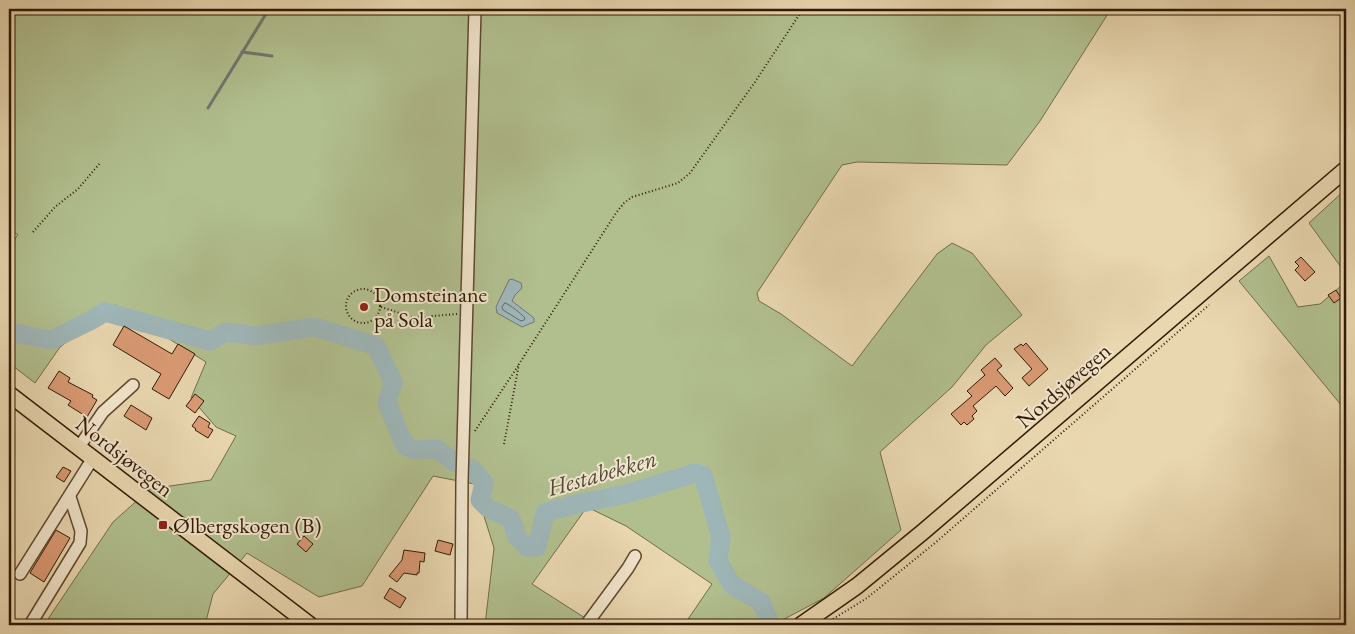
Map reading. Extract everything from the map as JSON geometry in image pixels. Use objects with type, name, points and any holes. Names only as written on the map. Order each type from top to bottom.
[{"type":"main road","name":"Nordsjøvegen","points":[[801,625],[856,586],[924,531],[1346,169]]},
{"type":"main road","name":"Nordsjøvegen","points":[[9,394],[310,625]]},
{"type":"street","points":[[461,625],[463,314],[475,9]]},
{"type":"street","points":[[79,447],[103,412],[133,384]]},
{"type":"street","points":[[20,574],[93,458]]},
{"type":"street","points":[[30,625],[80,544],[81,531],[70,497]]},
{"type":"street","points":[[586,625],[635,556]]},
{"type":"path","points":[[463,446],[624,203],[632,197],[678,183],[690,173],[750,90],[803,9]]},
{"type":"path","points":[[34,232],[55,207],[78,189],[100,163]]},
{"type":"path","points":[[364,288],[372,290],[378,296],[381,307],[374,320],[365,323],[352,319],[346,312],[345,304],[354,290],[364,288]]},
{"type":"path","points":[[830,621],[867,598],[935,543],[1212,302]]},
{"type":"path","points":[[381,307],[412,317],[425,318],[463,314]]},
{"type":"path","points":[[504,444],[519,364]]},
{"type":"green space","points":[[9,9],[614,9],[619,11],[621,9],[1111,9],[1040,121],[1007,165],[857,162],[842,165],[757,293],[759,301],[781,314],[852,366],[937,254],[952,243],[972,253],[1022,315],[986,345],[952,387],[880,452],[901,530],[824,598],[773,625],[684,625],[712,584],[626,526],[587,507],[532,584],[596,625],[485,625],[494,548],[474,484],[433,476],[362,586],[319,597],[247,553],[213,594],[205,625],[44,625],[113,522],[150,489],[211,480],[236,436],[216,427],[191,398],[206,362],[115,305],[60,347],[35,383],[9,363],[9,249],[18,234],[9,232]]},
{"type":"green space","points":[[1346,189],[1346,274],[1309,223]]},
{"type":"green space","points":[[1269,256],[1298,307],[1320,304],[1341,286],[1346,274],[1346,411],[1239,281]]},
{"type":"water","points":[[512,279],[521,283],[522,288],[512,301],[534,318],[534,322],[522,327],[497,313],[496,307],[509,280]]},
{"type":"building","points":[[1301,257],[1315,272],[1305,281],[1295,270],[1299,266],[1295,262]]},
{"type":"building","points":[[1336,290],[1341,298],[1334,303],[1328,295]]},
{"type":"building","points":[[124,326],[172,354],[178,344],[195,354],[169,399],[152,389],[161,374],[113,345]]},
{"type":"building","points":[[1026,343],[1048,369],[1029,386],[1022,378],[1032,369],[1014,349]]},
{"type":"building","points":[[995,358],[1002,366],[997,370],[1013,388],[1005,396],[996,386],[973,406],[977,411],[972,416],[974,419],[967,425],[964,422],[961,425],[951,414],[972,396],[967,391],[985,375],[981,370]]},
{"type":"building","points":[[59,371],[70,378],[68,382],[93,395],[92,397],[97,400],[87,417],[68,405],[71,401],[48,388]]},
{"type":"building","points":[[195,394],[204,401],[195,413],[186,406]]},
{"type":"building","points":[[131,405],[152,418],[146,430],[124,416]]},
{"type":"building","points":[[199,416],[210,423],[208,427],[213,430],[208,438],[192,426]]},
{"type":"building","points":[[63,467],[71,471],[64,482],[56,477]]},
{"type":"building","points":[[56,530],[70,538],[44,582],[30,573]]},
{"type":"building","points":[[304,536],[313,544],[306,552],[297,544]]},
{"type":"building","points":[[438,540],[453,544],[450,555],[435,551]]},
{"type":"building","points":[[404,550],[425,553],[424,562],[420,561],[419,573],[417,575],[404,573],[397,582],[389,576],[402,560]]},
{"type":"building","points":[[390,588],[406,598],[400,608],[384,598]]},
{"type":"waterway","points":[[208,108],[269,9]]},
{"type":"waterway","points":[[242,52],[272,56]]},
{"type":"waterway","name":"Hestabekken","points":[[9,332],[51,340],[105,312],[210,341],[226,332],[255,336],[315,327],[376,346],[393,382],[387,403],[405,446],[415,450],[437,449],[454,462],[472,469],[484,483],[480,500],[488,508],[511,519],[517,537],[527,547],[537,547],[545,513],[630,493],[695,473],[703,475],[721,537],[718,561],[732,585],[761,602],[771,625]]},
{"type":"place","name":"Domsteinane på Sola","points":[[364,307]]},
{"type":"place","name":"Ølbergskogen (B)","points":[[163,525]]}]
